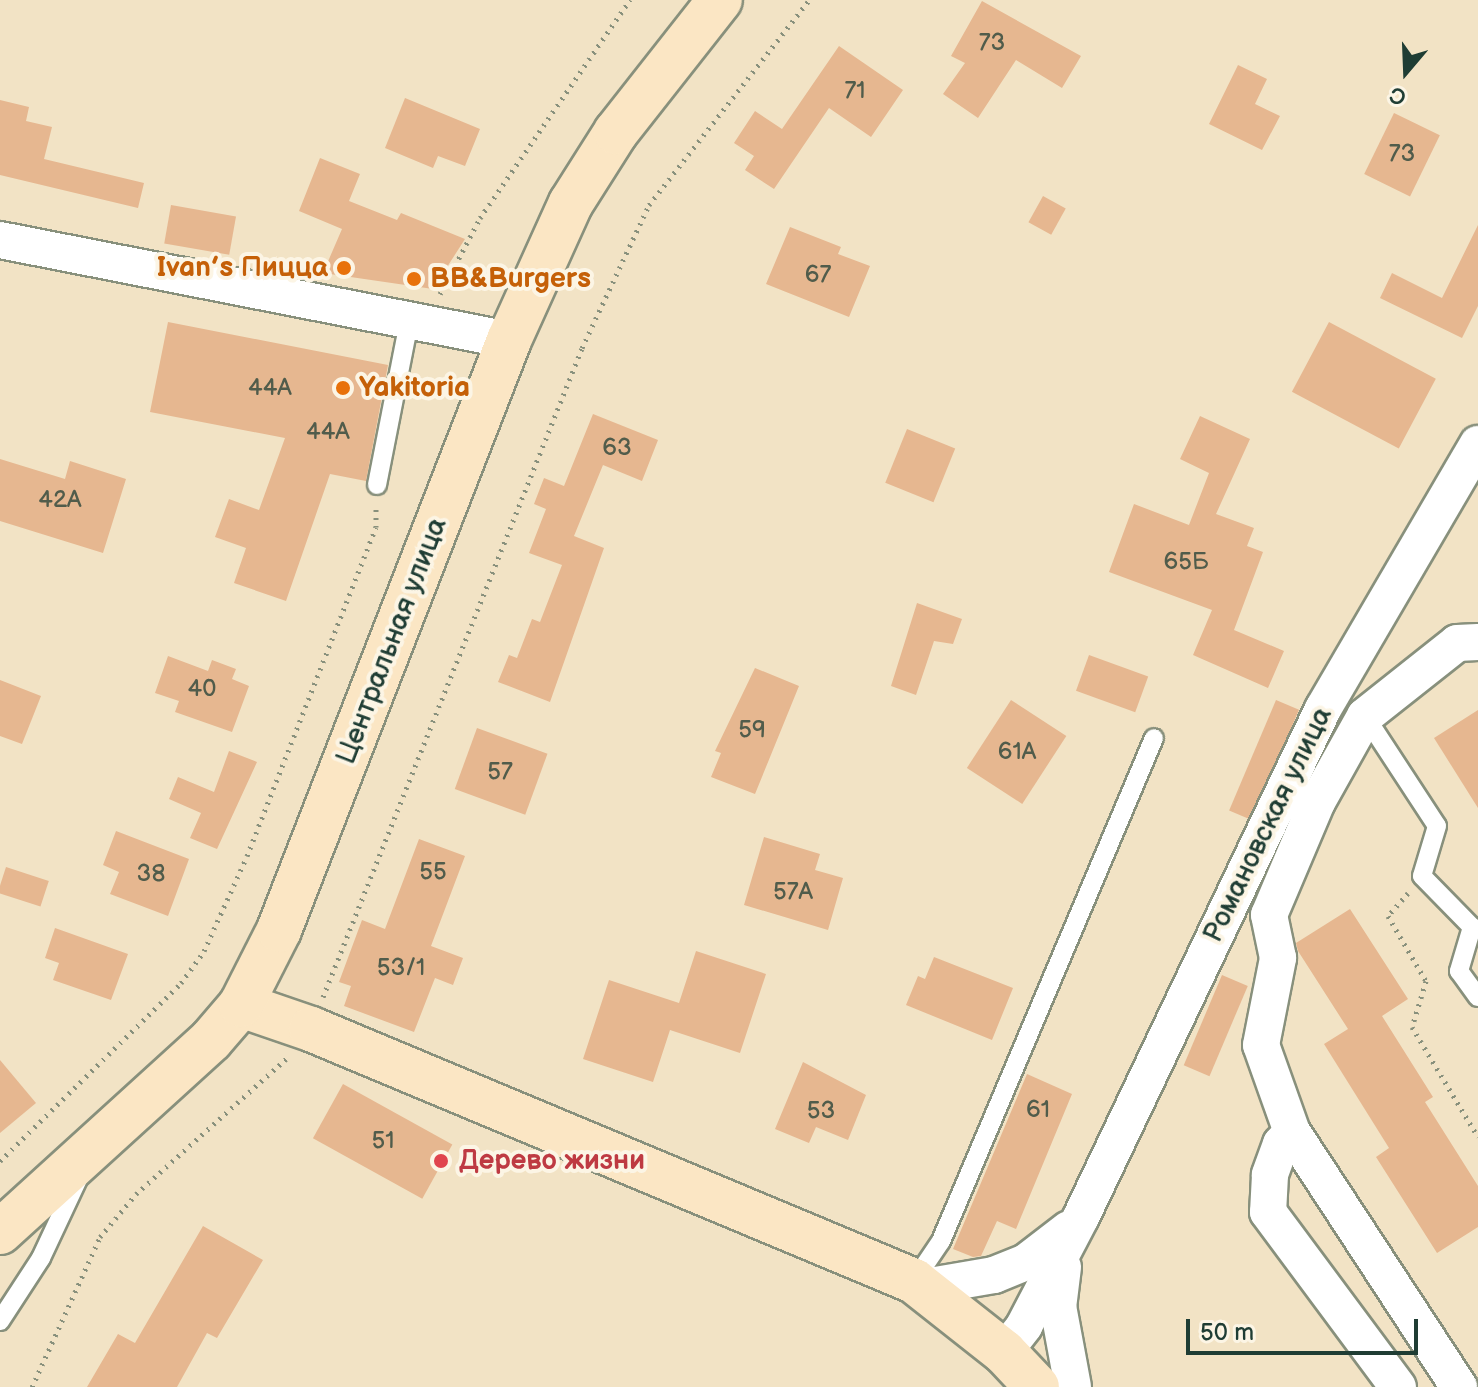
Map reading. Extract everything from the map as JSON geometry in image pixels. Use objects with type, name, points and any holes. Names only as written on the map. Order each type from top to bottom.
[{"type":"main road","name":"Центральная улица","points":[[0,1232],[95,1142],[211,1040],[241,1005],[279,930],[509,340],[571,203],[601,156],[720,0]]},
{"type":"main road","points":[[241,1005],[311,1029],[919,1284],[1019,1372]]},
{"type":"street","points":[[0,240],[509,340]]},
{"type":"street","name":"Романовская улица","points":[[1019,1372],[1024,1326],[1081,1217],[1323,709],[1478,444]]},
{"type":"street","points":[[1459,1387],[1292,1132],[1261,1045],[1278,958],[1269,915],[1317,802],[1365,716],[1457,643],[1478,642]]},
{"type":"street","points":[[1292,1132],[1281,1144],[1270,1175],[1268,1212],[1398,1387]]},
{"type":"street","name":"Романовская улица","points":[[919,1284],[994,1275],[1026,1262],[1081,1217]]},
{"type":"street","name":"Романовская улица","points":[[1073,1387],[1061,1333],[1059,1284],[1081,1217]]},
{"type":"lane","points":[[377,485],[417,323]]},
{"type":"lane","points":[[1365,716],[1437,826],[1422,876],[1472,927],[1459,971],[1478,997]]},
{"type":"lane","points":[[919,1284],[941,1241],[1154,738]]},
{"type":"lane","points":[[0,1321],[41,1258],[95,1142]]},
{"type":"path","points":[[417,323],[480,218],[630,0]]},
{"type":"path","points":[[32,1387],[100,1237],[205,1129],[304,1044],[582,348],[649,205],[809,0]]},
{"type":"path","points":[[0,1161],[181,983],[204,951],[247,856],[376,527],[377,485]]},
{"type":"path","points":[[1422,876],[1388,916],[1426,981],[1412,1027],[1478,1137]]},
{"type":"building","points":[[982,1],[1081,56],[1062,88],[1016,60],[978,118],[943,94],[965,63],[951,56]]},
{"type":"building","points":[[839,46],[903,90],[871,137],[829,108],[774,189],[745,170],[754,156],[734,143],[755,111],[782,129]]},
{"type":"building","points":[[1238,65],[1267,79],[1255,104],[1280,116],[1262,150],[1209,124]]},
{"type":"building","points":[[405,98],[480,129],[465,166],[438,156],[433,168],[385,148]]},
{"type":"building","points":[[0,100],[29,107],[26,121],[52,127],[44,159],[144,183],[138,208],[0,175]]},
{"type":"building","points":[[1394,113],[1440,135],[1410,196],[1364,174]]},
{"type":"building","points":[[320,158],[360,174],[349,201],[397,220],[401,213],[465,239],[433,289],[323,273],[342,229],[299,211]]},
{"type":"building","points":[[1043,196],[1066,209],[1051,235],[1028,222]]},
{"type":"building","points":[[171,205],[236,216],[229,255],[164,243]]},
{"type":"building","points":[[1478,225],[1478,306],[1462,338],[1380,298],[1392,273],[1442,298]]},
{"type":"building","points":[[790,227],[841,247],[838,254],[870,266],[849,317],[766,284]]},
{"type":"building","points":[[168,322],[388,365],[366,481],[330,474],[286,601],[234,583],[246,548],[215,537],[229,499],[259,510],[285,438],[150,412]]},
{"type":"building","points":[[1329,322],[1436,379],[1399,449],[1292,392]]},
{"type":"building","points":[[593,414],[658,440],[642,481],[603,465],[574,536],[604,548],[550,702],[498,682],[509,655],[517,658],[532,619],[540,622],[562,565],[529,553],[546,509],[534,504],[544,478],[564,486]]},
{"type":"building","points":[[1200,416],[1250,439],[1216,514],[1254,528],[1247,546],[1263,552],[1234,630],[1284,651],[1268,688],[1193,655],[1212,610],[1109,572],[1134,504],[1189,525],[1209,473],[1180,459]]},
{"type":"building","points":[[907,429],[955,448],[933,502],[885,483]]},
{"type":"building","points":[[0,459],[65,479],[70,461],[126,479],[103,553],[0,521]]},
{"type":"building","points":[[917,603],[962,619],[953,644],[934,641],[916,695],[891,686]]},
{"type":"building","points":[[1089,655],[1148,677],[1135,712],[1076,691]]},
{"type":"building","points":[[168,656],[208,671],[212,660],[236,669],[232,679],[249,686],[232,732],[175,712],[179,701],[155,693]]},
{"type":"building","points":[[755,668],[799,686],[755,794],[711,777],[721,753],[715,751]]},
{"type":"building","points":[[0,680],[41,696],[22,744],[0,736]]},
{"type":"building","points":[[1011,700],[1066,736],[1022,804],[967,768]]},
{"type":"building","points":[[1276,700],[1299,710],[1252,820],[1229,810]]},
{"type":"building","points":[[1478,710],[1478,808],[1434,738]]},
{"type":"building","points":[[477,728],[547,754],[525,815],[455,789]]},
{"type":"building","points":[[229,751],[257,762],[217,849],[190,838],[201,813],[169,799],[178,777],[214,792]]},
{"type":"building","points":[[116,831],[189,859],[168,916],[110,894],[119,872],[103,865]]},
{"type":"building","points":[[764,837],[820,854],[815,870],[843,878],[828,930],[744,905]]},
{"type":"building","points":[[419,839],[465,856],[431,946],[463,958],[453,985],[435,978],[414,1032],[344,1006],[351,986],[339,982],[362,920],[385,929]]},
{"type":"building","points":[[6,867],[49,881],[40,907],[0,893]]},
{"type":"building","points":[[1350,909],[1408,999],[1382,1016],[1433,1097],[1425,1102],[1478,1186],[1478,1227],[1437,1253],[1376,1157],[1389,1148],[1324,1044],[1348,1029],[1298,951],[1296,943]]},
{"type":"building","points":[[55,928],[128,954],[111,1000],[53,980],[59,963],[45,958]]},
{"type":"building","points":[[696,951],[766,974],[740,1053],[670,1030],[653,1082],[583,1059],[609,980],[679,1003]]},
{"type":"building","points":[[934,957],[1013,988],[992,1040],[906,1005],[918,976],[925,979]]},
{"type":"building","points":[[1222,975],[1248,986],[1209,1076],[1184,1065]]},
{"type":"building","points":[[0,1060],[36,1103],[0,1133]]},
{"type":"building","points":[[803,1062],[866,1095],[848,1140],[816,1127],[809,1143],[775,1129]]},
{"type":"building","points":[[1027,1074],[1072,1094],[1016,1229],[997,1221],[981,1256],[973,1257],[953,1249]]},
{"type":"building","points":[[343,1084],[452,1145],[422,1199],[313,1138]]},
{"type":"building","points":[[203,1226],[263,1260],[217,1338],[207,1333],[177,1387],[87,1387],[118,1334],[135,1343]]},
{"type":"place","name":"Ivan’s Пицца","points":[[344,268]]},
{"type":"place","name":"BB&Burgers","points":[[414,279]]},
{"type":"place","name":"Yakitoria","points":[[343,388]]},
{"type":"place","name":"Дерево жизни","points":[[441,1161]]}]
